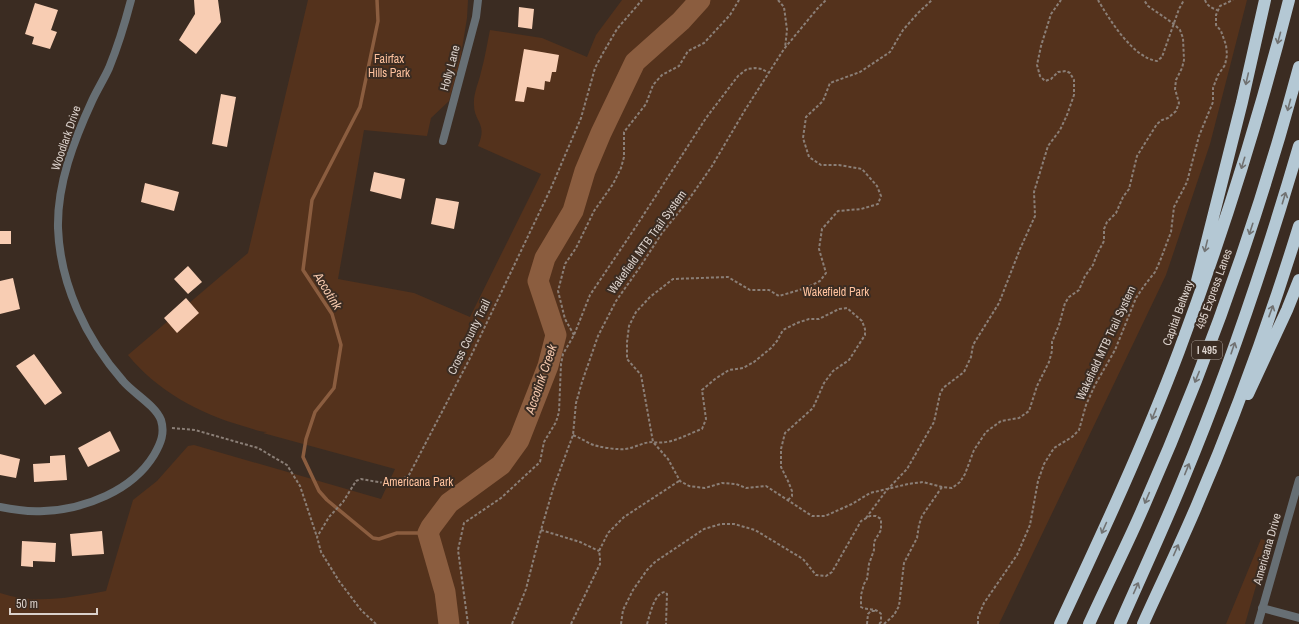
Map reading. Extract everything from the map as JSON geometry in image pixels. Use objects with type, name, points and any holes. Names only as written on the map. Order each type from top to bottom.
[{"type":"highway","points":[[1179,352],[1242,102],[1265,0]]},
{"type":"highway","name":"Capital Beltway","points":[[1060,624],[1126,481],[1179,352],[1238,180],[1289,0]]},
{"type":"highway","name":"495 Express Lanes","points":[[1089,624],[1135,526],[1160,468],[1212,337],[1240,260],[1281,135],[1299,67]]},
{"type":"highway","name":"I 495","points":[[1120,624],[1174,500],[1203,430],[1229,361],[1268,248],[1299,146]]},
{"type":"highway","points":[[1197,504],[1243,390],[1280,288],[1299,226]]},
{"type":"highway","points":[[1143,624],[1197,504],[1275,338],[1299,280]]},
{"type":"street","name":"Woodlark Drive","points":[[131,0],[122,34],[109,68],[92,101],[70,156],[63,183],[58,227],[64,269],[81,318],[93,341],[107,362],[124,383],[155,410],[163,427]]},
{"type":"street","name":"Holly Lane","points":[[443,141],[476,17],[478,0]]},
{"type":"street","points":[[0,507],[37,511],[65,509],[92,501],[126,485],[139,475],[150,461],[163,436],[163,427]]},
{"type":"street","name":"Americana Drive","points":[[1258,624],[1299,480]]},
{"type":"street","points":[[1262,608],[1299,618]]},
{"type":"path","name":"Cross County Trail","points":[[317,537],[329,517],[342,502],[356,481],[361,479],[393,482],[403,479],[409,475],[469,360],[551,188],[581,118],[596,68],[603,53],[617,29],[642,0]]},
{"type":"path","points":[[574,335],[565,319],[558,291],[564,264],[576,248],[594,211],[622,168],[624,157],[624,132],[646,104],[653,85],[662,75],[680,66],[688,51],[704,43],[730,15],[739,0]]},
{"type":"path","name":"Wakefield MTB Trail System","points":[[778,0],[784,7],[788,30],[784,49]]},
{"type":"path","name":"Wakefield MTB Trail System","points":[[512,624],[526,589],[553,489],[574,435],[576,403],[582,382],[598,336],[616,300],[662,233],[687,202],[712,166],[745,110],[770,74],[784,49],[826,0]]},
{"type":"path","points":[[932,0],[907,26],[890,52],[860,72],[830,83],[823,101],[806,117],[803,138],[810,158],[822,165],[838,165],[862,169],[877,186],[881,196],[878,204],[861,209],[838,211],[822,229],[819,249],[826,273],[820,281],[806,288],[779,296],[769,290],[750,290],[728,277],[673,279],[650,296],[636,312],[629,326],[627,359],[641,375],[653,442],[668,459],[680,481],[689,486],[705,488],[722,483],[736,484],[746,488],[766,486],[812,516],[825,516],[852,504],[870,493],[890,487],[923,482],[952,488],[960,482],[965,474],[974,450],[986,432],[1000,421],[1020,418],[1029,411],[1037,386],[1049,362],[1052,351],[1052,342],[1059,325],[1065,303],[1080,290],[1085,276],[1093,265],[1104,241],[1104,229],[1107,222],[1116,213],[1121,200],[1129,189],[1137,156],[1157,124],[1168,118],[1176,111],[1179,102],[1175,89],[1176,80],[1184,60],[1183,38],[1180,30],[1174,24],[1148,6],[1144,0]]},
{"type":"path","points":[[866,518],[886,491],[907,469],[934,422],[940,394],[943,388],[964,372],[971,357],[973,345],[999,303],[1020,249],[1035,216],[1034,192],[1044,158],[1048,146],[1060,130],[1074,95],[1074,80],[1070,73],[1066,71],[1058,72],[1051,79],[1045,81],[1040,76],[1036,65],[1040,46],[1051,14],[1061,0]]},
{"type":"path","points":[[1098,0],[1120,35],[1149,60],[1157,61],[1162,57],[1179,9],[1184,0]]},
{"type":"path","points":[[1205,0],[1206,3],[1212,8],[1218,10],[1220,6],[1233,0]]},
{"type":"path","name":"Wakefield MTB Trail System","points":[[978,624],[978,617],[984,603],[1017,555],[1028,531],[1041,471],[1044,464],[1054,448],[1072,437],[1079,430],[1086,405],[1115,350],[1136,298],[1155,272],[1160,261],[1171,232],[1174,207],[1187,182],[1199,136],[1213,102],[1213,88],[1218,75],[1225,65],[1227,55],[1226,45],[1221,31],[1216,25],[1216,15],[1218,10]]},
{"type":"path","name":"Wakefield MTB Trail System","points":[[468,624],[458,550],[464,523],[501,498],[540,462],[544,442],[556,422],[559,412],[561,364],[563,354],[574,335],[590,295],[638,225],[706,118],[738,76],[747,69],[754,68],[762,69],[770,74]]},
{"type":"path","points":[[574,435],[591,444],[609,448],[626,449],[646,442],[672,442],[702,428],[706,418],[702,390],[715,379],[729,370],[743,368],[754,362],[774,345],[783,330],[809,319],[819,319],[839,308],[847,308],[862,320],[865,335],[848,360],[833,371],[824,383],[813,408],[785,433],[781,449],[781,467],[792,491],[792,496],[788,500]]},
{"type":"path","points":[[163,427],[195,430],[258,448],[287,465],[300,486],[321,552],[339,581],[361,610],[376,624]]},
{"type":"path","points":[[571,624],[600,564],[599,551],[608,533],[624,517],[680,481]]},
{"type":"path","points":[[884,624],[894,615],[899,606],[904,563],[917,538],[922,516],[942,487]]},
{"type":"path","points":[[621,624],[623,610],[647,570],[655,562],[704,529],[721,524],[734,524],[755,530],[803,559],[816,575],[826,576],[832,572],[861,521],[870,516],[876,516],[881,519],[881,530],[874,542],[874,550],[869,564],[867,579],[864,584],[860,604],[861,607],[877,610],[881,614],[881,622],[879,624]]},
{"type":"path","points":[[541,530],[580,542],[599,551]]},
{"type":"path","points":[[647,624],[651,608],[659,594],[665,592],[667,594],[666,624]]},
{"type":"path","points":[[867,624],[868,614],[871,611],[877,610]]},
{"type":"green space","name":"Wakefield Park","points":[[308,0],[468,0],[467,18],[460,61],[449,101],[431,118],[427,136],[364,130],[338,279],[414,293],[470,317],[541,174],[478,146],[482,132],[476,115],[474,101],[490,30],[542,38],[587,57],[596,35],[622,0],[1247,0],[1210,144],[1166,275],[999,624],[0,624],[0,593],[13,597],[42,599],[64,598],[106,591],[133,500],[157,481],[188,446],[194,445],[381,499],[395,469],[263,433],[267,432],[255,430],[211,415],[165,390],[139,368],[128,355],[248,253]]},
{"type":"green space","points":[[1261,539],[1269,541],[1245,624],[1226,624]]},
{"type":"building","points":[[194,0],[218,0],[221,22],[196,54],[179,40],[195,14]]},
{"type":"building","points":[[35,3],[58,10],[51,30],[57,32],[50,49],[32,44],[34,37],[25,34]]},
{"type":"building","points":[[519,7],[534,9],[532,29],[518,27]]},
{"type":"building","points":[[524,49],[559,55],[556,72],[552,72],[550,82],[545,81],[544,90],[527,87],[524,102],[515,101]]},
{"type":"building","points":[[221,94],[236,97],[227,147],[212,144]]},
{"type":"building","points":[[374,172],[405,179],[401,199],[370,191]]},
{"type":"building","points":[[145,183],[179,192],[174,211],[141,202]]},
{"type":"building","points":[[436,198],[459,202],[454,229],[431,224]]},
{"type":"building","points":[[0,231],[11,231],[11,244],[0,244]]},
{"type":"building","points":[[188,266],[202,282],[188,294],[174,279]]},
{"type":"building","points":[[13,278],[20,309],[0,314],[0,281]]},
{"type":"building","points":[[186,298],[199,313],[177,333],[164,318]]},
{"type":"building","points":[[34,354],[62,393],[45,405],[16,366]]},
{"type":"building","points":[[110,431],[120,451],[88,467],[78,448]]},
{"type":"building","points":[[0,454],[20,459],[16,478],[0,475]]},
{"type":"building","points":[[65,455],[67,480],[34,482],[33,464],[50,463],[50,456]]},
{"type":"building","points":[[102,531],[104,554],[72,556],[70,534]]},
{"type":"building","points":[[22,541],[56,543],[55,562],[33,561],[33,567],[21,566]]},
{"type":"waterway","name":"Accotink","points":[[377,0],[378,21],[360,107],[312,200],[303,270],[332,314],[341,345],[334,388],[315,412],[306,439],[303,457],[319,491],[327,500],[373,538],[379,539],[397,533],[428,533]]},
{"type":"waterway","name":"Accotink Creek","points":[[449,624],[445,592],[428,533],[449,503],[501,465],[519,440],[548,366],[556,335],[538,281],[545,258],[573,211],[585,171],[601,133],[635,62],[681,21],[700,0]]},
{"type":"park label","name":"Fairfax Hills Park","points":[[389,66]]},
{"type":"park label","name":"Americana Park","points":[[418,482]]}]
